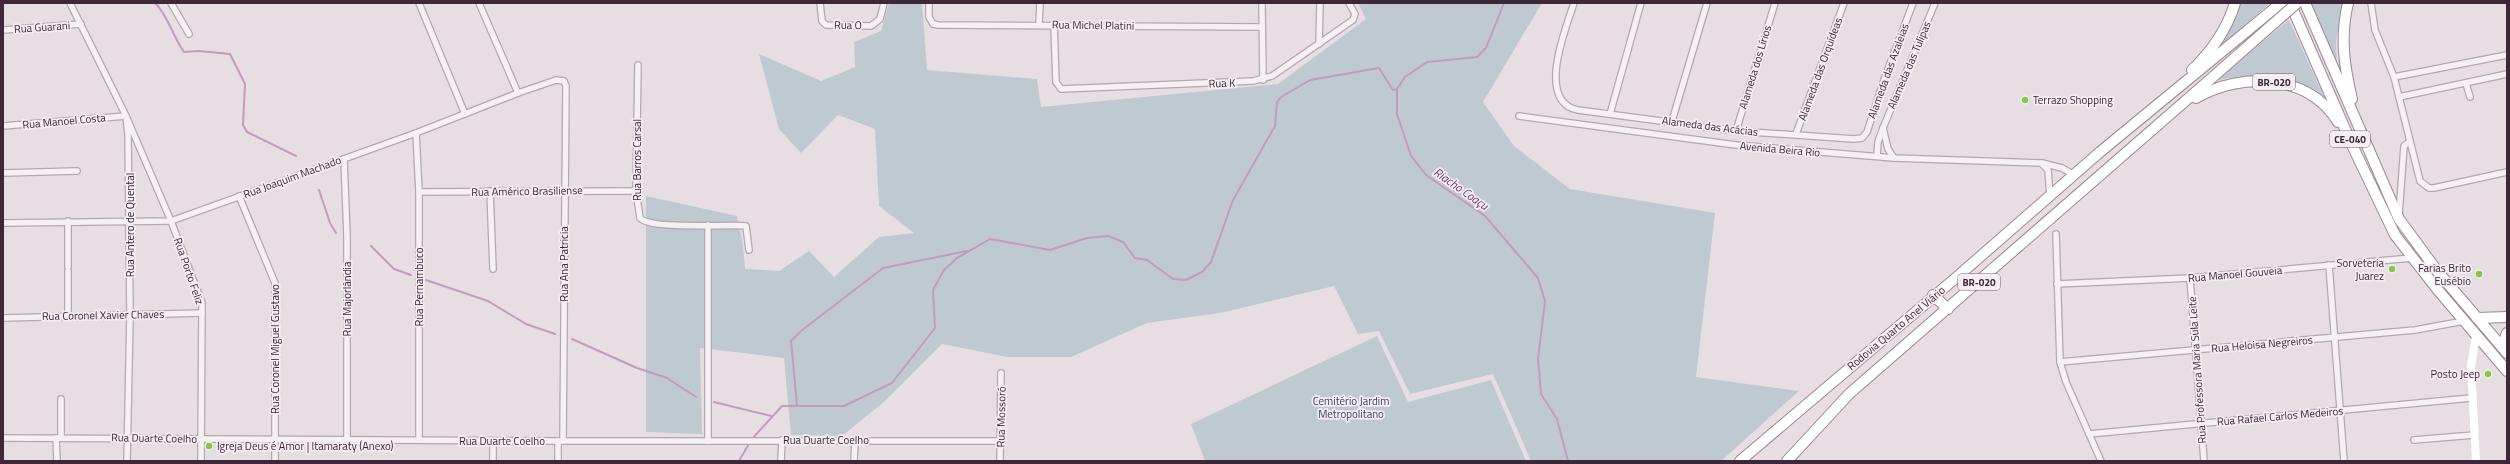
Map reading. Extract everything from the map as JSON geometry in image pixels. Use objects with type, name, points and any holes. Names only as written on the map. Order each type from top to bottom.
[{"type":"highway","points":[[2143,117],[2205,58],[2218,39],[2235,3]]},
{"type":"highway","name":"BR-020","points":[[2143,117],[2281,3]]},
{"type":"highway","name":"CE-040","points":[[2290,3],[2352,145],[2386,218],[2412,258],[2464,322],[2507,371]]},
{"type":"highway","name":"BR-020","points":[[2177,109],[2296,3]]},
{"type":"highway","name":"CE-040","points":[[2304,3],[2399,219],[2438,272],[2504,350]]},
{"type":"highway","points":[[2348,3],[2342,34],[2344,63],[2364,141]]},
{"type":"highway","name":"BR-020","points":[[2177,109],[2205,93],[2227,84],[2251,80],[2279,83],[2318,100],[2334,115],[2352,145]]},
{"type":"highway","name":"Rodovia Quarto Anel Viário","points":[[1787,461],[1849,394],[2177,109]]},
{"type":"highway","name":"Rodovia Quarto Anel Viário","points":[[1740,461],[2143,117]]},
{"type":"highway","points":[[1933,296],[1948,309]]},
{"type":"highway","points":[[2477,318],[2507,317]]},
{"type":"highway","points":[[2504,350],[2507,333]]},
{"type":"street","name":"Rua Antero de Quental","points":[[70,3],[126,116],[128,134],[130,315],[127,461]]},
{"type":"street","points":[[171,3],[189,34]]},
{"type":"street","points":[[419,3],[465,114]]},
{"type":"street","points":[[479,3],[518,93]]},
{"type":"street","name":"Rua O","points":[[820,3],[822,21],[826,25],[876,24],[880,19],[884,3]]},
{"type":"street","name":"Rua Michel Platini","points":[[929,3],[929,17],[933,24],[938,25],[1039,24],[1261,27]]},
{"type":"street","points":[[1039,24],[1040,3]]},
{"type":"street","points":[[1262,3],[1261,27],[1263,80]]},
{"type":"street","points":[[1319,44],[1320,3]]},
{"type":"street","name":"Rua K","points":[[1054,25],[1056,82],[1058,87],[1063,89],[1263,80],[1272,76],[1353,20],[1354,12],[1349,3]]},
{"type":"street","name":"Alameda das Acácias","points":[[1574,3],[1555,76],[1556,90],[1562,102],[1571,109],[1736,131],[1862,138]]},
{"type":"street","points":[[1610,114],[1641,3]]},
{"type":"street","points":[[1672,122],[1707,3]]},
{"type":"street","name":"Alameda dos Lírios","points":[[1736,131],[1775,3]]},
{"type":"street","name":"Alameda das Orquídeas","points":[[1796,134],[1844,3]]},
{"type":"street","name":"Alameda das Azaleias","points":[[1862,138],[1867,132],[1885,77],[1913,3]]},
{"type":"street","name":"Alameda das Tulipas","points":[[1877,156],[1878,142],[1883,128],[1935,3]]},
{"type":"street","points":[[2371,3],[2375,30],[2394,77],[2409,142],[2420,181],[2429,188],[2446,186],[2507,172]]},
{"type":"street","name":"Rua Guarani","points":[[3,30],[81,24]]},
{"type":"street","points":[[2394,77],[2507,55]]},
{"type":"street","name":"Rua Barros Carsal","points":[[638,65],[636,190],[638,214],[644,222],[746,226],[749,250]]},
{"type":"street","points":[[2399,97],[2507,74]]},
{"type":"street","name":"Rua Joaquim Machado","points":[[3,223],[68,221],[171,221],[416,133],[518,93],[556,80],[564,81],[566,86]]},
{"type":"street","points":[[2466,83],[2470,97]]},
{"type":"street","name":"Rua Ana Patricia","points":[[558,461],[560,441],[566,86]]},
{"type":"street","name":"Rua Manoel Costa","points":[[3,126],[126,116]]},
{"type":"street","name":"Rua Porto Feliz","points":[[126,116],[171,221],[202,303],[201,461]]},
{"type":"street","name":"Avenida Beira Rio","points":[[1519,116],[1736,146],[1894,158],[2042,164],[2062,168],[2074,175]]},
{"type":"street","points":[[1883,128],[1888,149],[1894,158]]},
{"type":"street","name":"Rua Pernambuco","points":[[416,133],[418,192],[419,440]]},
{"type":"street","points":[[2399,219],[2404,146],[2409,142]]},
{"type":"street","name":"Rua Majorlândia","points":[[344,159],[347,440]]},
{"type":"street","points":[[2042,164],[2048,170],[2050,197]]},
{"type":"street","points":[[3,173],[77,171]]},
{"type":"street","name":"Rua Américo Brasiliense","points":[[418,192],[636,190]]},
{"type":"street","points":[[490,192],[493,269]]},
{"type":"street","name":"Rua Coronel Miguel Gustavo","points":[[239,196],[275,283],[275,461]]},
{"type":"street","points":[[68,221],[68,316]]},
{"type":"street","points":[[708,225],[708,441]]},
{"type":"street","points":[[2056,234],[2060,362],[2066,382],[2101,461]]},
{"type":"street","name":"Rua Manoel Gouveia","points":[[2057,284],[2190,278],[2412,258]]},
{"type":"street","points":[[2329,265],[2336,338],[2344,461]]},
{"type":"street","name":"Rua Professora Maria Sula Leite","points":[[2190,278],[2204,461]]},
{"type":"street","name":"Rua Coronel Xavier Chaves","points":[[3,318],[202,313]]},
{"type":"street","name":"Rua Heloisa Negreiros","points":[[2060,362],[2336,338],[2416,330],[2464,322]]},
{"type":"street","points":[[2476,336],[2472,354],[2472,398],[2476,461]]},
{"type":"street","name":"Rua Mossoró","points":[[1000,461],[1001,373]]},
{"type":"street","name":"Rua Rafael Carlos Medeiros","points":[[2089,434],[2472,398]]},
{"type":"street","points":[[56,461],[61,399]]},
{"type":"street","points":[[2414,440],[2474,435]]},
{"type":"street","name":"Rua Duarte Coelho","points":[[3,438],[493,441],[1001,441]]},
{"type":"street","points":[[781,461],[782,440]]},
{"type":"street","points":[[493,441],[493,461]]},
{"type":"street","points":[[854,441],[854,461]]},
{"type":"green space","points":[[889,3],[922,3],[927,70],[1037,79],[1041,107],[1278,84],[1366,19],[1358,3],[1542,3],[1483,102],[1514,146],[1570,189],[1715,213],[1696,377],[1799,391],[1721,461],[1531,461],[1493,374],[1410,394],[1379,331],[1358,334],[1334,286],[1220,313],[1147,323],[1071,357],[1007,357],[942,344],[885,401],[842,436],[791,435],[784,358],[700,348],[702,434],[646,432],[646,196],[737,216],[743,245],[745,269],[779,271],[809,251],[834,277],[879,237],[914,233],[879,206],[875,129],[838,115],[801,153],[779,129],[759,54],[821,81],[855,67],[854,42],[881,31]]},
{"type":"green space","points":[[2240,3],[2270,3],[2217,49]]},
{"type":"green space","points":[[2311,3],[2343,3],[2336,41],[2337,63]]},
{"type":"green space","points":[[2289,20],[2327,103],[2298,88],[2275,79],[2250,76],[2217,80]]},
{"type":"green space","name":"Cemitério Jardim Metropolitano","points":[[1377,336],[1408,402],[1491,380],[1526,461],[1205,461],[1191,424]]},
{"type":"waterway","points":[[155,3],[160,8],[184,52],[199,51],[230,54],[245,84],[243,125],[247,132],[296,156]]},
{"type":"waterway","name":"Riacho Coaçu","points":[[1504,3],[1486,48],[1477,57],[1427,62],[1405,77],[1397,89],[1397,114],[1411,156],[1426,175],[1485,216],[1538,278],[1545,301],[1538,359],[1541,394],[1557,419],[1568,461]]},
{"type":"waterway","points":[[752,439],[782,406],[844,406],[892,383],[935,328],[933,290],[944,270],[957,258],[990,239],[1050,250],[1087,238],[1108,236],[1123,242],[1135,258],[1147,260],[1173,279],[1186,280],[1202,272],[1211,262],[1233,200],[1275,126],[1277,102],[1281,97],[1310,80],[1379,68],[1393,90],[1397,89]]},
{"type":"waterway","points":[[319,190],[330,223],[336,233]]},
{"type":"waterway","points":[[371,246],[394,269],[411,275]]},
{"type":"waterway","points":[[797,405],[791,341],[801,331],[883,268],[967,251]]},
{"type":"waterway","points":[[426,280],[488,301],[526,324],[555,334]]},
{"type":"waterway","points":[[572,339],[637,368],[667,378],[696,397]]},
{"type":"waterway","points":[[714,402],[771,416]]},
{"type":"waterway","points":[[739,461],[750,442]]},
{"type":"place","name":"Terrazo Shopping","points":[[2025,100]]},
{"type":"place","name":"Sorveteria Juarez","points":[[2392,269]]},
{"type":"place","name":"Farias Brito Eusébio","points":[[2479,274]]},
{"type":"place","name":"Posto Jeep","points":[[2488,374]]},
{"type":"place","name":"Igreja Deus é Amor | Itamaraty (Anexo)","points":[[209,446]]}]
